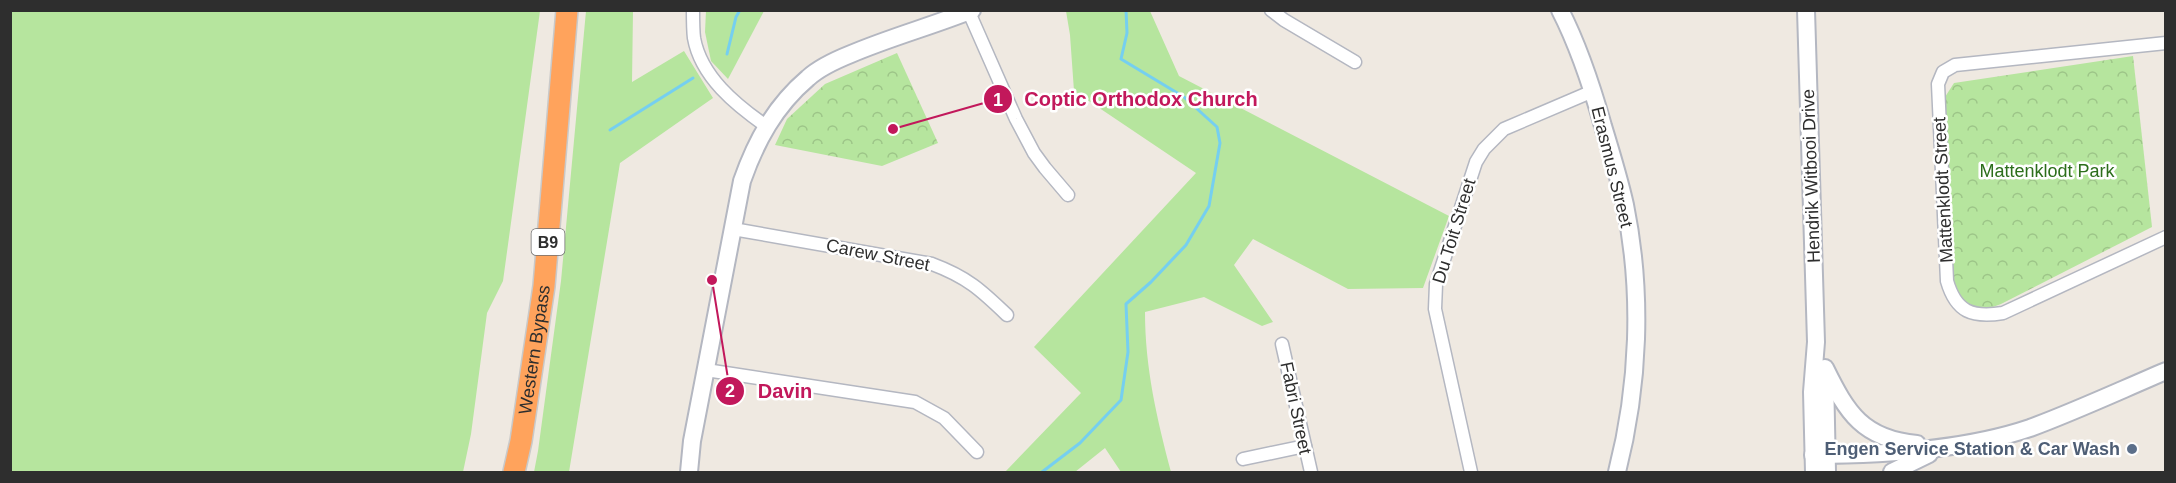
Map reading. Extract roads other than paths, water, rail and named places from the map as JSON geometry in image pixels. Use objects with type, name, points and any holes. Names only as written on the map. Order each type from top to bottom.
[{"type":"highway","name":"Western Bypass","points":[[514,472],[521,441],[544,286],[567,10]]},
{"type":"street","points":[[693,10],[694,39],[711,74],[723,92],[735,104],[766,126]]},
{"type":"street","points":[[1271,10],[1355,62]]},
{"type":"street","name":"Erasmus Street","points":[[1560,10],[1593,91],[1625,206],[1635,278],[1637,314],[1634,375],[1630,410],[1617,472]]},
{"type":"street","name":"Hendrik Witbooi Drive","points":[[1806,10],[1816,342],[1812,392],[1820,455],[1827,472]]},
{"type":"street","points":[[689,472],[692,441],[742,180],[753,149],[766,126],[785,101],[808,77],[829,63],[864,48],[970,11],[1016,119],[1034,153],[1068,195]]},
{"type":"street","name":"Mattenklodt Street","points":[[2166,43],[1955,65],[1943,72],[1938,84],[1947,281],[1957,304],[1974,314],[2003,313],[2166,237]]},
{"type":"street","name":"Du Toit Street","points":[[1472,472],[1435,309],[1434,296],[1440,272],[1476,162],[1484,149],[1504,129],[1593,91]]},
{"type":"street","name":"Carew Street","points":[[733,229],[932,264],[957,273],[979,288],[1007,315]]},
{"type":"street","name":"Hendrik Witbooi Drive","points":[[1814,472],[1820,455],[1825,368],[1816,342]]},
{"type":"street","name":"Fabri Street","points":[[1282,344],[1311,472]]},
{"type":"street","points":[[1825,368],[1850,412],[1864,427],[1875,434],[1906,443],[1946,446]]},
{"type":"street","points":[[706,370],[915,402],[944,418],[977,452]]},
{"type":"street","points":[[1820,455],[1907,452],[2001,436],[2078,409],[2166,371]]},
{"type":"street","points":[[1242,459],[1305,446]]},
{"type":"street","points":[[1892,472],[1946,446]]},
{"type":"waterway","points":[[727,54],[736,17],[740,10]]},
{"type":"waterway","points":[[1042,472],[1080,443],[1121,400],[1128,352],[1126,304],[1151,282],[1186,245],[1209,206],[1220,143],[1217,127],[1184,97],[1121,59],[1127,33],[1126,10]]},
{"type":"waterway","points":[[610,130],[693,78]]},
{"type":"place","name":"Coptic Orthodox Church","points":[[893,129]]},
{"type":"place","name":"Davin","points":[[712,280]]},
{"type":"place","name":"Engen Service Station & Car Wash","points":[[2132,449]]},
{"type":"park label","name":"Mattenklodt Park","points":[[2047,171]]}]
